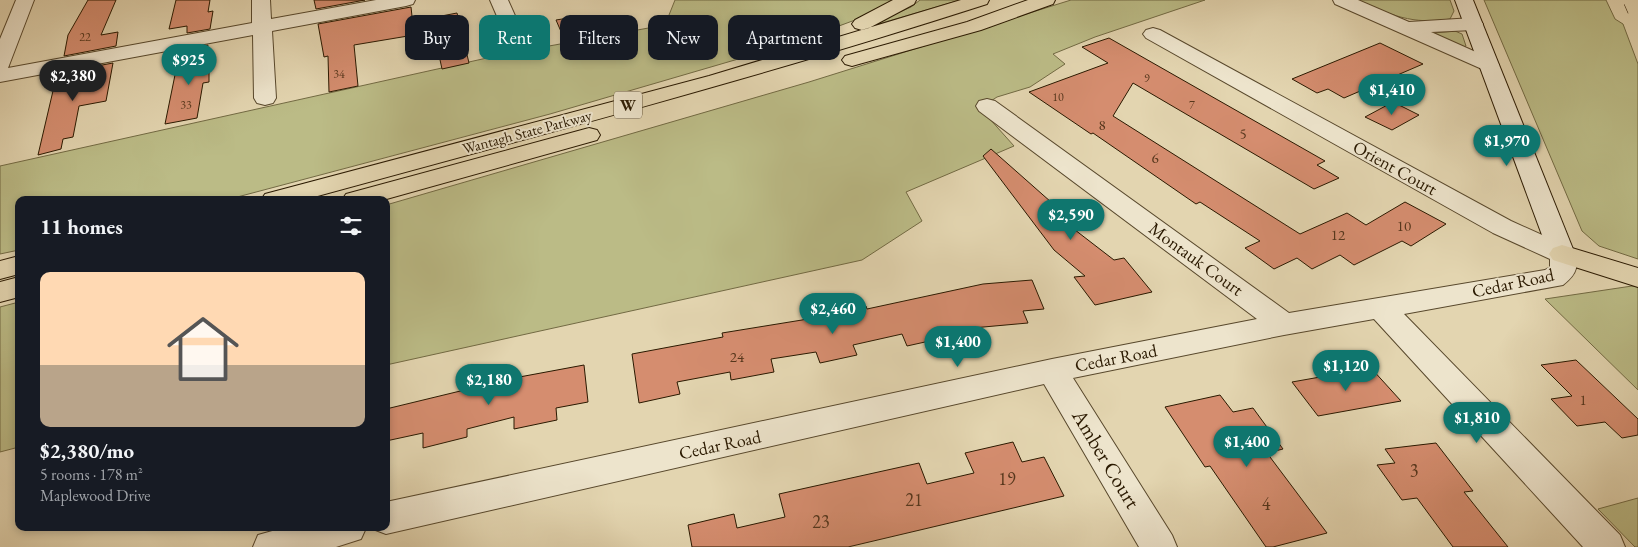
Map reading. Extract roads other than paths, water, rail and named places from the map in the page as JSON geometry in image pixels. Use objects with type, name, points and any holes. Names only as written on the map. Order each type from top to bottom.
[{"type":"highway","points":[[573,120],[712,72],[846,31],[879,17],[908,0]]},
{"type":"highway","name":"Wantagh State Parkway","points":[[289,196],[573,120],[827,48],[980,0]]},
{"type":"highway","name":"Wantagh State Parkway","points":[[369,196],[974,26],[1046,0]]},
{"type":"highway","points":[[1634,0],[1638,9]]},
{"type":"highway","points":[[1562,254],[1638,268]]},
{"type":"highway","points":[[1562,254],[1638,278]]},
{"type":"highway","points":[[0,270],[15,266]]},
{"type":"highway","points":[[0,292],[15,288]]},
{"type":"street","points":[[0,65],[25,0]]},
{"type":"street","points":[[261,0],[265,98]]},
{"type":"street","points":[[0,76],[406,0]]},
{"type":"street","points":[[499,0],[505,15]]},
{"type":"street","points":[[1342,0],[1489,65]]},
{"type":"street","name":"Cedar Road","points":[[390,517],[1052,371],[1284,324],[1553,278],[1563,271],[1564,262],[1562,254],[1464,0]]},
{"type":"street","points":[[1630,0],[1638,3]]},
{"type":"street","points":[[1406,28],[1473,24]]},
{"type":"street","name":"Orient Court","points":[[1153,34],[1508,230],[1562,254]]},
{"type":"street","name":"Montauk Court","points":[[987,106],[1284,324]]},
{"type":"street","points":[[1381,308],[1607,547]]},
{"type":"street","name":"Amber Court","points":[[1052,371],[1159,547]]},
{"type":"street","points":[[270,547],[336,531]]}]
